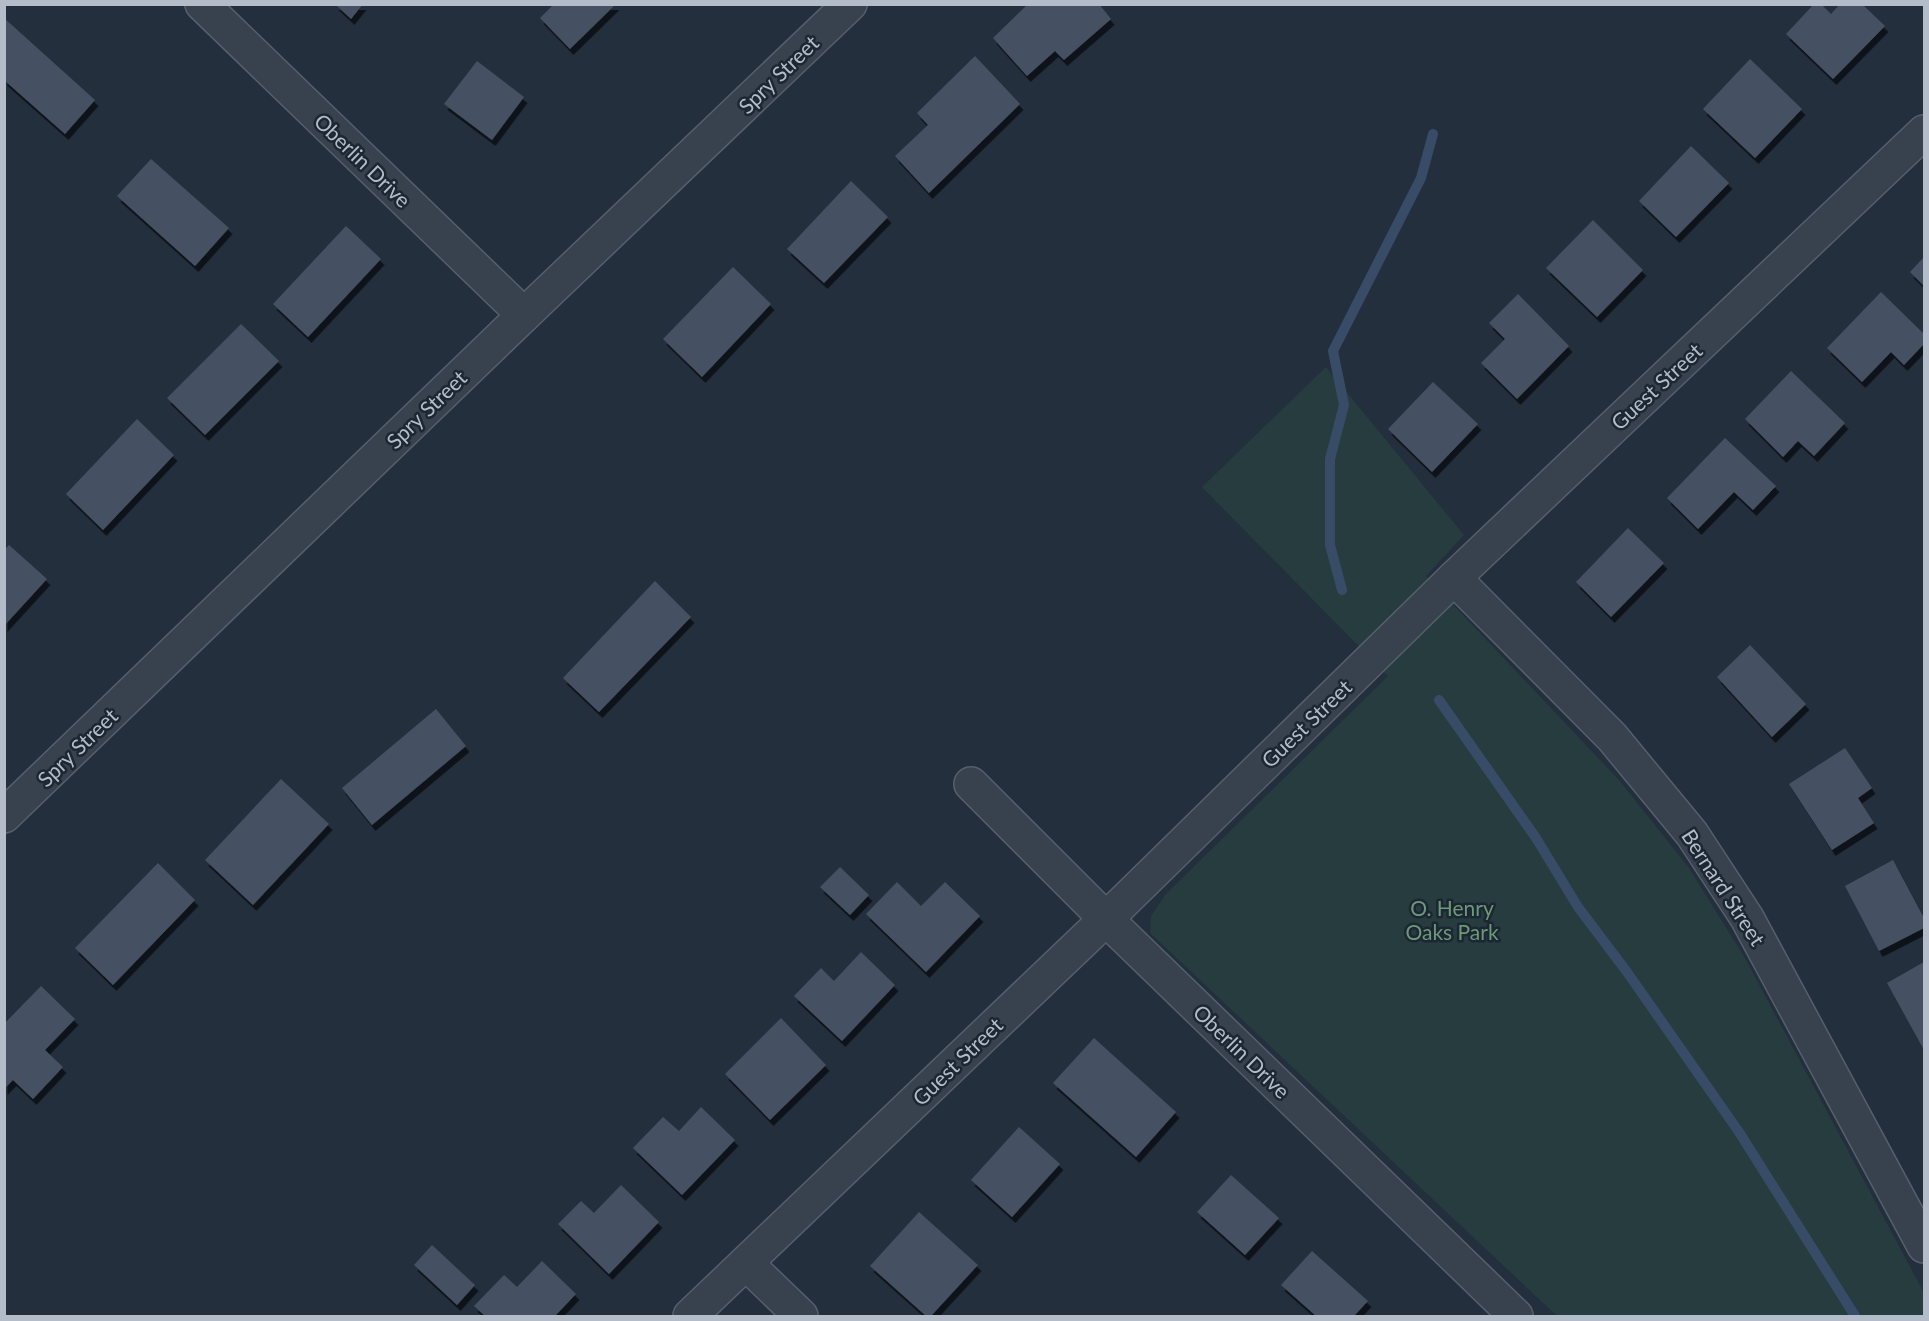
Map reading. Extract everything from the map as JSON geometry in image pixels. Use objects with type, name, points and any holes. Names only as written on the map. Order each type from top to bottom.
[{"type":"street","name":"Oberlin Drive","points":[[202,4],[524,315]]},
{"type":"street","name":"Spry Street","points":[[4,816],[850,4]]},
{"type":"street","name":"Guest Street","points":[[690,1317],[1106,919],[1454,578],[1924,132]]},
{"type":"street","name":"Bernard Street","points":[[1454,578],[1612,737],[1692,834],[1747,918],[1924,1246]]},
{"type":"street","name":"Oberlin Drive","points":[[971,784],[1106,919],[1516,1317]]},
{"type":"street","points":[[746,1263],[801,1317]]},
{"type":"green space","name":"O. Henry Oaks Park","points":[[1326,367],[1464,535],[1426,576],[1619,780],[1689,868],[1745,958],[1924,1293],[1924,1316],[1557,1316],[1150,933],[1151,916],[1165,895],[1388,676],[1202,487]]},
{"type":"building","points":[[335,4],[363,4],[351,19]]},
{"type":"building","points":[[554,4],[616,4],[570,49],[540,18]]},
{"type":"building","points":[[1028,4],[1099,4],[1111,19],[1064,60],[1055,51],[1027,76],[993,38]]},
{"type":"building","points":[[1814,4],[1821,4],[1831,14],[1840,4],[1862,4],[1885,26],[1833,79],[1786,34]]},
{"type":"building","points":[[4,18],[95,100],[65,134],[4,80]]},
{"type":"building","points":[[975,56],[1020,104],[929,193],[895,156],[928,125],[917,113]]},
{"type":"building","points":[[1750,59],[1802,109],[1755,158],[1703,109]]},
{"type":"building","points":[[477,61],[524,97],[492,140],[444,104]]},
{"type":"building","points":[[1691,146],[1729,183],[1676,237],[1639,201]]},
{"type":"building","points":[[151,159],[229,228],[195,266],[117,196]]},
{"type":"building","points":[[851,181],[888,217],[824,283],[787,249]]},
{"type":"building","points":[[1593,220],[1643,270],[1597,317],[1546,268]]},
{"type":"building","points":[[346,226],[381,259],[308,337],[273,304]]},
{"type":"building","points":[[1924,257],[1924,286],[1910,272]]},
{"type":"building","points":[[733,267],[771,304],[702,377],[663,339]]},
{"type":"building","points":[[1881,292],[1924,334],[1924,344],[1904,365],[1891,352],[1862,382],[1827,348]]},
{"type":"building","points":[[1518,294],[1569,346],[1517,399],[1481,363],[1505,339],[1489,323]]},
{"type":"building","points":[[241,324],[279,361],[205,435],[167,398]]},
{"type":"building","points":[[1791,371],[1845,423],[1814,456],[1798,441],[1783,457],[1745,419]]},
{"type":"building","points":[[1433,382],[1478,424],[1432,472],[1388,429]]},
{"type":"building","points":[[137,419],[174,455],[103,530],[66,494]]},
{"type":"building","points":[[1725,438],[1776,486],[1753,510],[1734,492],[1698,529],[1667,498]]},
{"type":"building","points":[[1628,528],[1664,563],[1611,617],[1576,582]]},
{"type":"building","points":[[9,545],[47,579],[4,626],[4,550]]},
{"type":"building","points":[[655,581],[691,617],[599,712],[563,678]]},
{"type":"building","points":[[1750,645],[1806,704],[1772,737],[1717,677]]},
{"type":"building","points":[[436,709],[466,746],[372,825],[342,788]]},
{"type":"building","points":[[1845,748],[1872,788],[1858,798],[1874,823],[1832,850],[1789,784]]},
{"type":"building","points":[[281,779],[329,824],[253,905],[205,860]]},
{"type":"building","points":[[1893,860],[1924,918],[1924,928],[1879,951],[1845,886]]},
{"type":"building","points":[[158,863],[195,900],[113,985],[75,948]]},
{"type":"building","points":[[840,867],[869,895],[850,915],[820,887]]},
{"type":"building","points":[[897,882],[921,906],[945,882],[980,916],[926,972],[866,914]]},
{"type":"building","points":[[861,952],[895,985],[842,1041],[794,996],[821,968],[834,981]]},
{"type":"building","points":[[1924,962],[1924,1050],[1887,983]]},
{"type":"building","points":[[41,986],[75,1019],[45,1050],[63,1067],[33,1099],[13,1080],[4,1089],[4,1024]]},
{"type":"building","points":[[781,1018],[826,1065],[770,1120],[725,1074]]},
{"type":"building","points":[[1094,1038],[1176,1112],[1136,1157],[1053,1083]]},
{"type":"building","points":[[701,1107],[735,1140],[682,1195],[633,1148],[663,1117],[679,1131]]},
{"type":"building","points":[[1019,1127],[1060,1164],[1012,1217],[971,1180]]},
{"type":"building","points":[[1231,1175],[1279,1218],[1245,1255],[1197,1212]]},
{"type":"building","points":[[621,1185],[659,1222],[609,1274],[558,1224],[581,1201],[594,1213]]},
{"type":"building","points":[[919,1212],[978,1265],[931,1316],[926,1316],[870,1266]]},
{"type":"building","points":[[432,1245],[475,1285],[457,1305],[414,1265]]},
{"type":"building","points":[[1312,1251],[1368,1301],[1354,1316],[1316,1316],[1281,1285]]},
{"type":"building","points":[[542,1261],[576,1294],[555,1316],[485,1316],[474,1306],[504,1275],[517,1287]]},
{"type":"waterway","points":[[1342,590],[1330,545],[1330,459],[1344,405],[1333,351],[1421,178],[1433,134]]},
{"type":"waterway","points":[[1439,700],[1536,838],[1578,907],[1627,972],[1739,1132],[1855,1316]]}]
